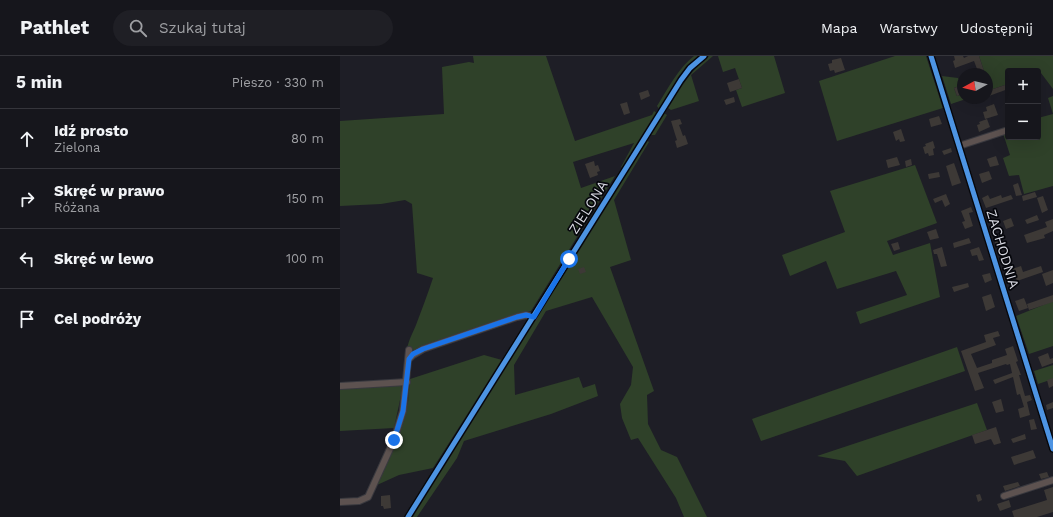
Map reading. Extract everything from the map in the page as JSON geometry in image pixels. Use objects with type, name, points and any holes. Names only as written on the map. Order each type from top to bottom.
[{"type":"street","name":"ZIELONA","points":[[408,517],[681,80],[690,68],[704,56]]},
{"type":"street","name":"ZACHODNIA","points":[[931,56],[1053,449]]},
{"type":"street","points":[[958,146],[1005,131]]},
{"type":"street","points":[[409,359],[413,354],[423,349],[509,319],[526,315],[534,317]]},
{"type":"street","points":[[340,502],[364,499],[369,494],[396,433],[403,411],[409,350]]},
{"type":"street","points":[[340,386],[407,382]]},
{"type":"street","points":[[1004,496],[1053,480]]},
{"type":"green space","points":[[473,56],[546,56],[575,141],[652,115],[654,111],[657,113],[623,168],[621,167],[634,143],[573,162],[581,188],[615,176],[531,311],[519,313],[424,345],[414,351],[406,361],[409,342],[433,278],[417,273],[412,204],[405,200],[381,204],[340,206],[340,121],[444,114],[442,67],[469,62],[474,63]]},
{"type":"green space","points":[[694,56],[699,56],[682,74],[659,109],[657,106],[674,79],[683,66]]},
{"type":"green space","points":[[709,56],[713,56],[691,75],[699,101],[671,110],[668,108],[691,74]]},
{"type":"green space","points":[[718,56],[774,56],[785,93],[742,107],[736,90],[742,88],[735,68],[723,72]]},
{"type":"green space","points":[[895,56],[926,56],[943,108],[837,141],[819,81]]},
{"type":"green space","points":[[979,56],[1053,56],[1053,89],[1041,73],[1041,68],[1005,68],[1005,85],[993,89],[993,68],[983,68]]},
{"type":"green space","points":[[942,76],[957,78],[957,87],[954,88],[957,96],[957,102],[951,104]]},
{"type":"green space","points":[[1053,96],[1053,114],[1048,98]]},
{"type":"green space","points":[[664,113],[667,115],[655,135],[650,135]]},
{"type":"green space","points":[[1053,114],[1053,186],[1024,194],[1019,175],[1009,176],[1003,158],[1010,155],[1005,140],[1041,140],[1041,117]]},
{"type":"green space","points":[[1005,129],[1005,139],[1002,130]]},
{"type":"green space","points":[[646,140],[649,142],[614,200],[631,260],[610,267],[654,391],[647,395],[648,424],[661,450],[677,457],[707,517],[684,517],[676,498],[638,438],[631,440],[622,418],[620,404],[631,385],[633,367],[592,297],[546,311],[514,365],[515,395],[579,377],[583,388],[595,384],[598,396],[551,414],[464,441],[457,458],[417,517],[412,517]]},
{"type":"green space","points":[[915,165],[937,223],[887,241],[893,255],[930,243],[940,297],[860,324],[856,312],[907,295],[896,271],[837,289],[826,261],[790,276],[782,255],[845,232],[830,191]]},
{"type":"green space","points":[[1053,301],[1053,346],[1029,354],[1016,316]]},
{"type":"green space","points":[[957,347],[965,371],[761,441],[752,419]]},
{"type":"green space","points":[[484,355],[502,360],[433,468],[399,475],[377,485],[401,427],[408,402],[410,379]]},
{"type":"green space","points":[[1053,365],[1053,379],[1038,384],[1034,371]]},
{"type":"green space","points":[[401,385],[402,391],[394,428],[340,431],[340,389]]},
{"type":"green space","points":[[977,403],[987,430],[857,476],[845,461],[817,456]]},
{"type":"building","points":[[954,56],[963,56],[964,58],[968,56],[979,56],[983,68],[977,68],[974,61],[955,68],[953,61],[955,60]]},
{"type":"building","points":[[841,58],[845,70],[835,73],[834,70],[830,71],[828,64],[832,63],[832,60]]},
{"type":"building","points":[[739,79],[742,88],[730,92],[727,83]]},
{"type":"building","points":[[1005,85],[1005,90],[993,95],[993,89]]},
{"type":"building","points":[[957,87],[957,96],[954,88]]},
{"type":"building","points":[[648,90],[650,96],[641,100],[639,93]]},
{"type":"building","points":[[734,97],[735,102],[726,105],[724,100]]},
{"type":"building","points":[[627,102],[630,113],[624,115],[620,104]]},
{"type":"building","points":[[994,104],[998,115],[985,119],[983,112],[987,111],[986,107]]},
{"type":"building","points":[[939,116],[942,124],[931,127],[929,119]]},
{"type":"building","points":[[680,119],[682,124],[679,125],[688,144],[677,148],[675,141],[677,140],[671,121]]},
{"type":"building","points":[[987,119],[990,127],[979,132],[977,125],[980,124],[979,122]]},
{"type":"building","points":[[901,129],[905,141],[900,142],[899,139],[896,141],[893,132]]},
{"type":"building","points":[[933,141],[935,148],[933,149],[934,155],[929,156],[928,153],[925,154],[923,147],[926,146],[925,144]]},
{"type":"building","points":[[951,148],[952,152],[944,155],[942,151]]},
{"type":"building","points":[[996,156],[999,165],[990,167],[987,159]]},
{"type":"building","points":[[897,157],[900,165],[888,168],[886,160]]},
{"type":"building","points":[[911,159],[912,165],[906,167],[905,161]]},
{"type":"building","points":[[594,161],[595,166],[598,165],[600,171],[597,172],[598,175],[590,178],[585,164]]},
{"type":"building","points":[[954,163],[961,183],[952,186],[946,166]]},
{"type":"building","points":[[989,171],[992,179],[982,183],[979,174]]},
{"type":"building","points":[[939,172],[940,177],[929,179],[928,174]]},
{"type":"building","points":[[1018,183],[1022,195],[1016,196],[1013,185]]},
{"type":"building","points":[[1035,192],[1037,197],[1023,201],[1022,196]]},
{"type":"building","points":[[946,194],[950,204],[945,207],[942,200],[935,203],[933,199]]},
{"type":"building","points":[[988,195],[990,199],[1001,195],[1002,198],[1011,195],[1013,199],[986,208],[982,198]]},
{"type":"building","points":[[1043,196],[1048,210],[1042,213],[1037,198]]},
{"type":"building","points":[[971,207],[973,212],[969,213],[973,226],[965,229],[962,222],[965,221],[961,211]]},
{"type":"building","points":[[1037,215],[1039,220],[1027,224],[1025,220]]},
{"type":"building","points":[[1011,218],[1014,226],[1006,229],[1003,221]]},
{"type":"building","points":[[1053,219],[1053,231],[1044,235],[1045,238],[1027,243],[1024,235],[1047,227],[1045,222]]},
{"type":"building","points":[[936,229],[939,238],[930,240],[927,232]]},
{"type":"building","points":[[969,238],[971,243],[954,248],[953,243]]},
{"type":"building","points":[[1000,238],[1003,246],[997,248],[994,240]]},
{"type":"building","points":[[898,242],[900,249],[894,251],[891,244]]},
{"type":"building","points":[[942,247],[947,266],[941,267],[937,254],[934,254],[933,250]]},
{"type":"building","points":[[979,247],[984,260],[979,261],[977,255],[972,256],[970,250]]},
{"type":"building","points":[[1021,266],[1023,272],[1041,266],[1043,272],[1017,281],[1012,269]]},
{"type":"building","points":[[584,267],[586,272],[580,274],[578,269]]},
{"type":"building","points":[[1053,270],[1053,283],[1046,286],[1042,274]]},
{"type":"building","points":[[990,273],[992,280],[985,283],[982,275]]},
{"type":"building","points":[[968,283],[969,287],[954,292],[952,287]]},
{"type":"building","points":[[991,294],[995,307],[986,311],[982,297]]},
{"type":"building","points":[[1053,295],[1053,302],[1029,310],[1027,304]]},
{"type":"building","points":[[1024,298],[1028,308],[1019,311],[1015,301]]},
{"type":"building","points":[[998,331],[1000,336],[993,338],[996,345],[971,354],[977,368],[992,363],[992,360],[1007,355],[1005,349],[1013,346],[1018,361],[1016,362],[1021,375],[1019,375],[1025,396],[1030,395],[1032,400],[1027,402],[1030,415],[1020,418],[1018,409],[1024,407],[1020,394],[1017,395],[1013,377],[995,384],[993,380],[1012,373],[1010,364],[978,373],[984,388],[975,391],[961,351],[986,342],[984,335]]},
{"type":"building","points":[[1048,353],[1050,359],[1053,358],[1053,363],[1042,367],[1038,357]]},
{"type":"building","points":[[1053,378],[1053,386],[1049,388],[1047,380]]},
{"type":"building","points":[[1001,399],[1004,411],[996,413],[992,402]]},
{"type":"building","points":[[1053,402],[1053,408],[1047,410],[1046,405]]},
{"type":"building","points":[[1034,419],[1037,429],[1031,430],[1029,420]]},
{"type":"building","points":[[996,427],[1001,443],[994,445],[991,439],[975,444],[972,435]]},
{"type":"building","points":[[1025,434],[1026,439],[1013,443],[1011,439]]},
{"type":"building","points":[[1033,450],[1036,458],[1014,465],[1011,457]]},
{"type":"building","points":[[1047,472],[1049,477],[1041,479],[1039,474]]},
{"type":"building","points":[[1018,482],[1020,486],[1005,491],[1003,486]]},
{"type":"building","points":[[1053,487],[1053,512],[1037,517],[1014,517],[1012,511],[1047,500],[1044,490]]},
{"type":"building","points":[[980,494],[982,500],[978,502],[976,495]]},
{"type":"building","points":[[390,495],[391,508],[384,509],[383,506],[381,506],[381,496]]},
{"type":"building","points":[[1009,500],[1011,507],[1000,511],[997,504]]},
{"type":"cycle path","points":[[408,517],[681,80],[690,68],[704,56]]},
{"type":"cycle path","points":[[931,56],[1053,449]]},
{"type":"route","points":[[394,440],[403,411],[409,359],[413,354],[423,349],[517,317],[526,315],[534,317],[569,259]]}]
